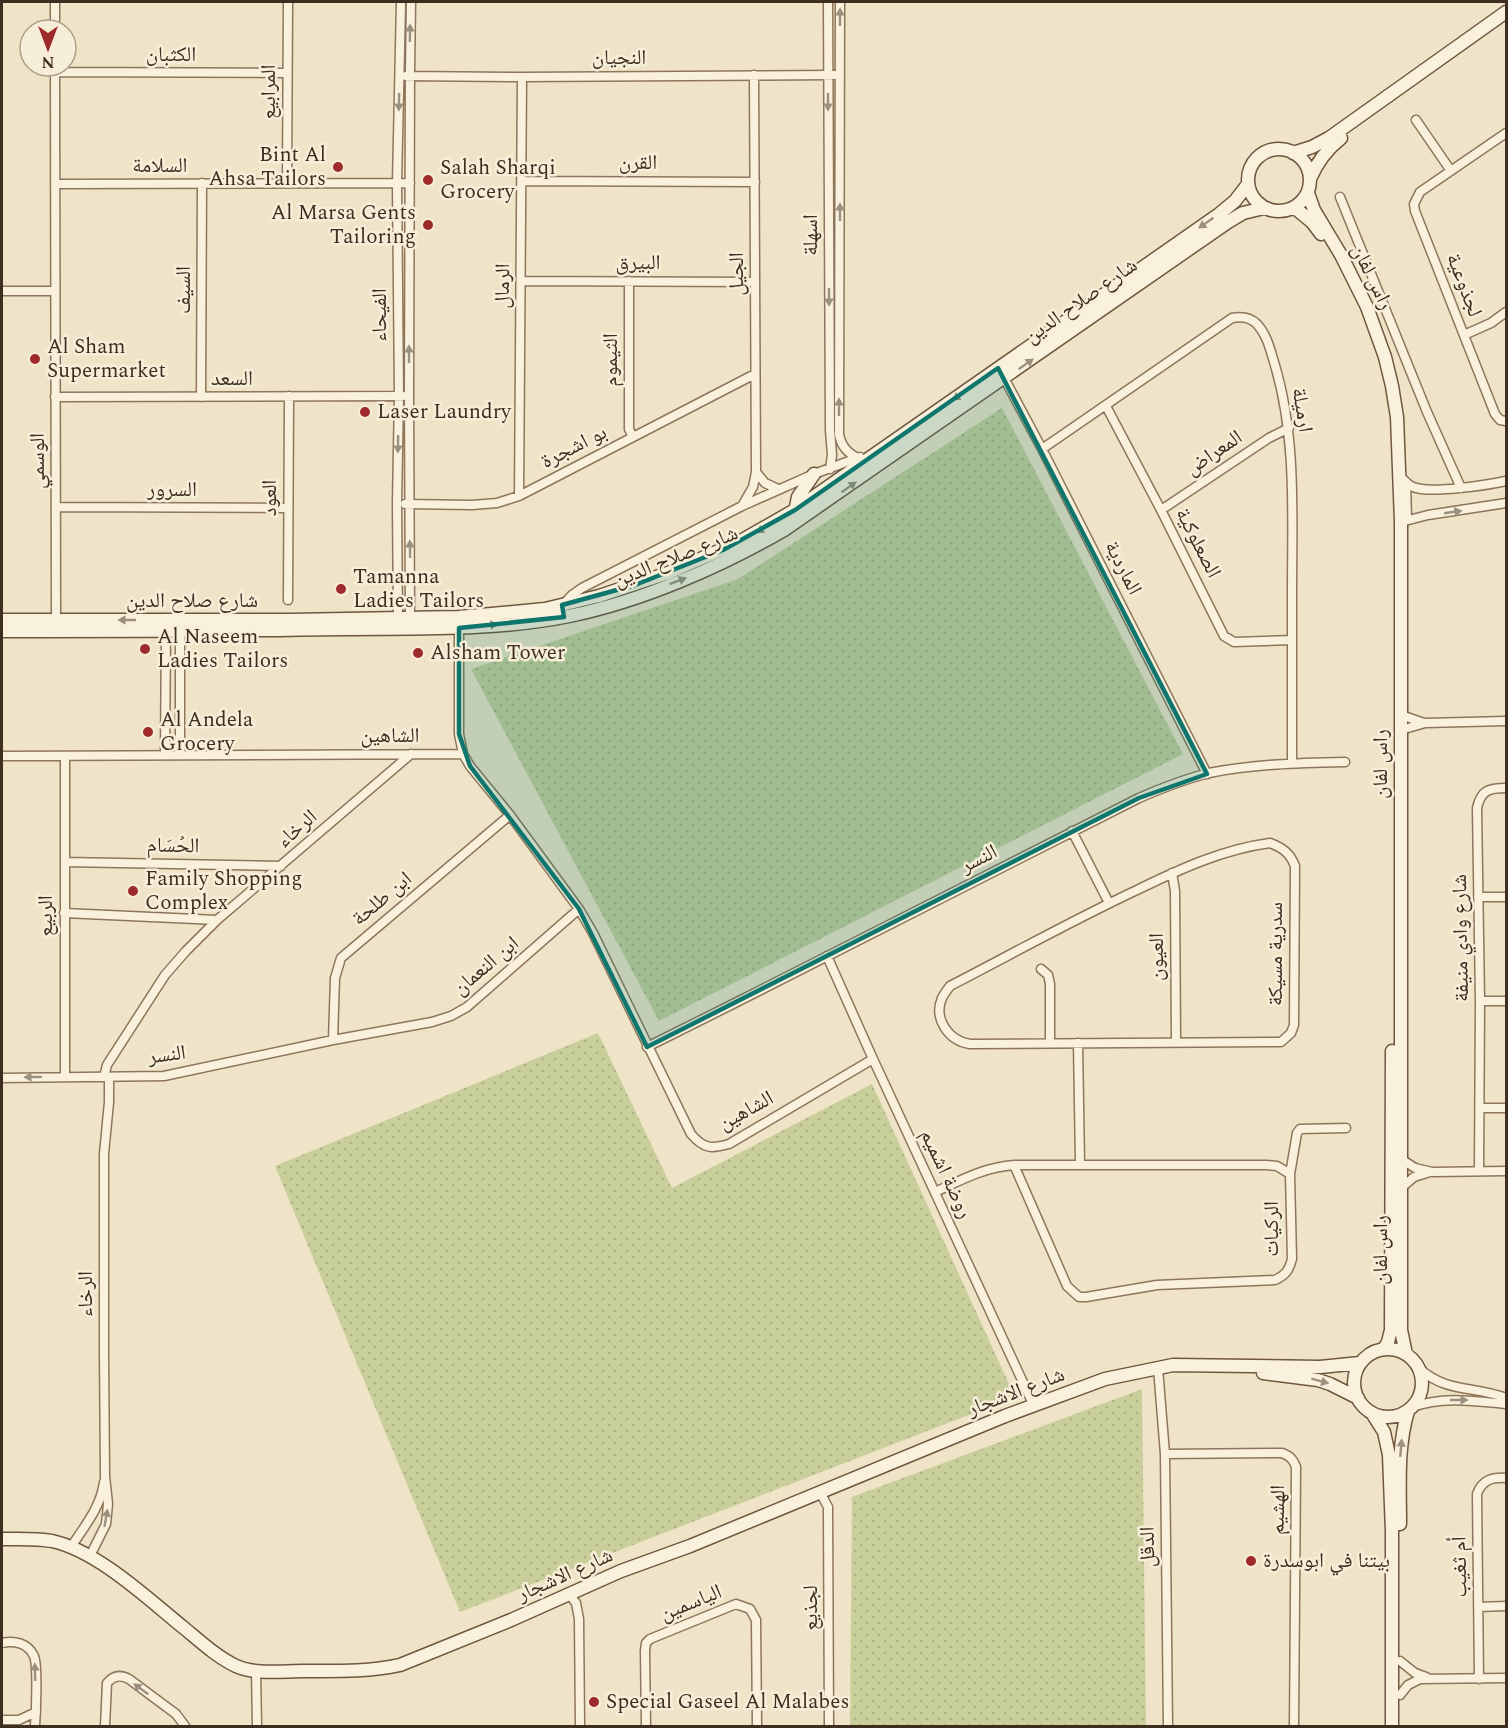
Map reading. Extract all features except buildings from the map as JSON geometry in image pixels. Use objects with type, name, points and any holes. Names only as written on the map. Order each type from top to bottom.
[{"type":"street","points":[[55,2],[55,18]]},
{"type":"street","name":"المرابيع","points":[[287,183],[288,2]]},
{"type":"street","name":"الفيحاء","points":[[401,2],[397,183],[399,396],[397,504],[404,623]]},
{"type":"street","name":"الفيحاء","points":[[404,623],[409,504],[411,2]]},
{"type":"street","name":"اسهلة","points":[[828,2],[832,455],[830,469]]},
{"type":"street","name":"اسهلة","points":[[840,2],[839,434],[845,449],[857,458]]},
{"type":"street","points":[[1293,153],[1312,147],[1336,133],[1506,12]]},
{"type":"street","points":[[1310,180],[1305,164],[1293,153],[1281,149],[1263,154],[1255,160],[1250,169],[1248,184],[1253,198],[1264,207],[1276,212],[1282,212],[1300,204],[1308,193],[1310,180],[1320,160],[1340,138],[1506,22]]},
{"type":"street","name":"الكثبان","points":[[78,69],[287,73]]},
{"type":"street","name":"النجيان","points":[[399,75],[522,77],[840,75]]},
{"type":"street","name":"الجيل","points":[[742,506],[753,487],[756,472],[754,75]]},
{"type":"street","name":"الرمال","points":[[519,496],[522,77]]},
{"type":"street","name":"الوسمي","points":[[55,78],[56,626]]},
{"type":"street","points":[[1416,120],[1451,171]]},
{"type":"street","name":"لجذوعية","points":[[1506,133],[1420,192],[1414,204],[1496,414],[1500,420],[1506,421]]},
{"type":"street","name":"القرن","points":[[522,181],[755,182]]},
{"type":"street","name":"السيف","points":[[201,397],[202,183]]},
{"type":"street","name":"السلامة","points":[[55,184],[410,183]]},
{"type":"street","name":"شارع صلاح الدين","points":[[2,631],[56,626],[459,623],[545,609],[563,611],[599,596],[668,573],[800,513],[1001,373],[1218,215],[1248,184]]},
{"type":"street","name":"راس لفان","points":[[1308,193],[1314,210],[1341,255],[1367,308],[1385,357],[1397,417],[1404,520],[1401,715],[1400,1190],[1401,1330],[1406,1354]]},
{"type":"street","name":"راس لفان","points":[[1340,197],[1427,412],[1461,488]]},
{"type":"street","name":"شارع صلاح الدين","points":[[800,513],[878,452],[1228,222],[1243,213],[1264,207]]},
{"type":"street","name":"راس لفان","points":[[1295,207],[1318,230],[1348,282],[1360,309],[1384,388],[1390,435],[1394,611],[1391,1319],[1390,1335],[1384,1349]]},
{"type":"street","name":"البيرق","points":[[521,281],[755,282]]},
{"type":"street","name":"الثيموم","points":[[629,281],[629,429],[633,437]]},
{"type":"street","points":[[2,291],[55,291]]},
{"type":"street","points":[[1464,335],[1491,323],[1506,312]]},
{"type":"street","name":"ارميلة","points":[[1042,448],[1232,318],[1241,316],[1256,323],[1268,343],[1278,375],[1289,428],[1292,493],[1292,763]]},
{"type":"street","name":"الماردية","points":[[1001,373],[1042,448],[1207,774]]},
{"type":"street","name":"بو اشجرة","points":[[397,504],[472,505],[496,503],[519,496],[756,374]]},
{"type":"street","name":"العود","points":[[288,600],[289,396]]},
{"type":"street","name":"السعد","points":[[56,397],[409,396]]},
{"type":"street","name":"الصعلوكية","points":[[1106,406],[1224,636],[1234,642],[1292,640]]},
{"type":"street","name":"المعراض","points":[[1161,510],[1269,438],[1289,428]]},
{"type":"street","name":"شارع صلاح الدين","points":[[563,611],[572,594],[582,588],[742,506],[814,474],[878,452]]},
{"type":"street","points":[[756,472],[765,483],[778,489]]},
{"type":"street","points":[[800,513],[798,497],[814,474]]},
{"type":"street","points":[[1402,478],[1418,488],[1461,488],[1506,481]]},
{"type":"street","points":[[1404,520],[1506,503]]},
{"type":"street","name":"السرور","points":[[56,507],[288,508]]},
{"type":"street","name":"شارع صلاح الدين","points":[[2,620],[56,626]]},
{"type":"street","points":[[459,623],[459,734],[463,754],[579,909],[593,933],[647,1047]]},
{"type":"street","points":[[165,755],[166,626]]},
{"type":"street","points":[[180,626],[180,755]]},
{"type":"street","points":[[1401,715],[1425,723]]},
{"type":"street","points":[[1401,730],[1425,723],[1506,721]]},
{"type":"street","name":"الرخاء","points":[[90,1556],[106,1524],[108,1495],[105,1476],[104,1154],[109,1102],[107,1077],[109,1062],[165,975],[186,951],[217,920],[411,754]]},
{"type":"street","name":"الشاهين","points":[[2,756],[463,754]]},
{"type":"street","name":"الربيع","points":[[65,756],[65,1077]]},
{"type":"street","name":"النسر","points":[[647,1047],[1072,831],[1172,784],[1234,769],[1292,763],[1345,762]]},
{"type":"street","name":"شارع وادي منيفة","points":[[1479,1171],[1480,1001],[1477,808],[1484,793],[1492,788],[1506,788]]},
{"type":"street","name":"ابن طلحة","points":[[333,1040],[335,978],[341,958],[510,815]]},
{"type":"street","points":[[1072,831],[1109,903]]},
{"type":"street","name":"سدرية مسيكة","points":[[1270,843],[1286,850],[1291,857],[1295,866],[1294,1025],[1291,1033],[1281,1042],[970,1044],[960,1043],[946,1030],[939,1013],[942,996],[950,986],[1109,903],[1173,873],[1221,854],[1258,844],[1270,843]]},
{"type":"street","name":"الحُسَام","points":[[64,862],[281,866]]},
{"type":"street","name":"العيون","points":[[1173,873],[1176,1042]]},
{"type":"street","points":[[1478,897],[1506,897]]},
{"type":"street","name":"ابن النعمان","points":[[333,1040],[432,1022],[451,1016],[482,996],[579,909]]},
{"type":"street","points":[[64,913],[217,920]]},
{"type":"street","name":"روضة اشميم","points":[[828,956],[873,1059],[1034,1406]]},
{"type":"street","points":[[1041,969],[1048,975],[1050,984],[1050,1043]]},
{"type":"street","points":[[1480,1001],[1506,1001]]},
{"type":"street","name":"النسر","points":[[2,1078],[164,1076],[333,1040]]},
{"type":"street","points":[[1078,1043],[1080,1164]]},
{"type":"street","name":"الشاهين","points":[[647,1047],[690,1134],[698,1143],[708,1147],[729,1143],[873,1059]]},
{"type":"street","points":[[1479,1108],[1506,1108]]},
{"type":"street","points":[[1290,1174],[1295,1141],[1300,1129],[1346,1128]]},
{"type":"street","points":[[1401,1159],[1415,1168],[1432,1172]]},
{"type":"street","name":"الركيات","points":[[935,1192],[980,1171],[999,1166],[1014,1165],[1080,1164],[1277,1166],[1290,1174],[1292,1259],[1290,1269],[1284,1276],[1275,1280],[1157,1285],[1079,1297],[1067,1286],[1014,1165]]},
{"type":"street","points":[[1400,1190],[1414,1177],[1432,1172],[1506,1171]]},
{"type":"street","points":[[1392,1726],[1392,1531],[1389,1455],[1384,1432],[1372,1413],[1361,1404],[1358,1398],[1354,1377],[1360,1363],[1368,1355],[1391,1349],[1412,1358],[1419,1368],[1444,1385],[1506,1398]]},
{"type":"street","name":"شارع الاشجار","points":[[2,1539],[50,1540],[90,1556],[215,1653],[238,1667],[256,1671],[374,1669],[400,1665],[621,1572],[690,1546],[1005,1416],[1105,1379],[1180,1364],[1320,1367],[1360,1363]]},
{"type":"street","name":"شارع الاشجار","points":[[1158,1368],[1173,1371],[1268,1373],[1318,1380],[1358,1398]]},
{"type":"street","name":"الدقل","points":[[1158,1368],[1165,1454],[1168,1726]]},
{"type":"street","points":[[1400,1726],[1400,1455],[1402,1433],[1410,1409],[1419,1399],[1422,1389],[1419,1368]]},
{"type":"street","points":[[1372,1413],[1394,1417],[1436,1401],[1456,1400],[1506,1404]]},
{"type":"street","name":"الهشيم","points":[[1165,1454],[1282,1453],[1294,1460],[1296,1467],[1294,1726]]},
{"type":"street","name":"الرخاء","points":[[71,1547],[97,1507],[105,1476]]},
{"type":"street","name":"أم ثغيب","points":[[1479,1678],[1477,1494],[1480,1485],[1486,1480],[1506,1478]]},
{"type":"street","name":"لجذيع","points":[[820,1492],[828,1507],[829,1726]]},
{"type":"street","points":[[569,1594],[576,1603],[579,1619],[580,1726]]},
{"type":"street","name":"الياسمين","points":[[646,1726],[646,1643],[650,1639],[736,1604],[750,1609],[756,1620],[758,1726]]},
{"type":"street","points":[[1478,1607],[1506,1606]]},
{"type":"street","points":[[2,1643],[9,1641],[22,1644],[35,1658],[36,1712],[34,1726],[19,1720],[2,1720]]},
{"type":"street","points":[[1400,1661],[1415,1673],[1427,1678]]},
{"type":"street","points":[[256,1671],[257,1726]]},
{"type":"street","points":[[105,1726],[106,1683],[113,1677],[120,1676],[129,1679],[176,1714],[185,1726]]},
{"type":"street","points":[[1400,1695],[1408,1685],[1420,1679],[1506,1678]]},
{"type":"street","points":[[19,1720],[36,1712]]},
{"type":"highlighted area","points":[[998,368],[1207,774],[1139,798],[647,1047],[579,909],[470,766],[459,734],[459,628],[564,617],[562,605],[635,585],[723,550],[795,510]]},
{"type":"green space","points":[[1002,408],[1183,754],[659,1021],[471,669],[738,579]]},
{"type":"green space","points":[[598,1033],[672,1188],[872,1084],[1015,1397],[460,1612],[275,1166]]},
{"type":"green space","points":[[1142,1389],[1146,1726],[850,1726],[852,1497]]},
{"type":"place","name":"Bint Al Ahsa Tailors","points":[[338,167]]},
{"type":"place","name":"Salah Sharqi Grocery","points":[[428,180]]},
{"type":"place","name":"Al Marsa Gents Tailoring","points":[[428,225]]},
{"type":"place","name":"Al Sham Supermarket","points":[[35,359]]},
{"type":"place","name":"Laser Laundry","points":[[365,412]]},
{"type":"place","name":"Tamanna Ladies Tailors","points":[[341,589]]},
{"type":"place","name":"Al Naseem Ladies Tailors","points":[[145,649]]},
{"type":"place","name":"Alsham Tower","points":[[418,653]]},
{"type":"place","name":"Al Andela Grocery","points":[[148,732]]},
{"type":"place","name":"Family Shopping Complex","points":[[133,891]]},
{"type":"place","name":"بيتنا في ابوسدرة","points":[[1251,1561]]},
{"type":"place","name":"Special Gaseel Al Malabes","points":[[594,1702]]}]
